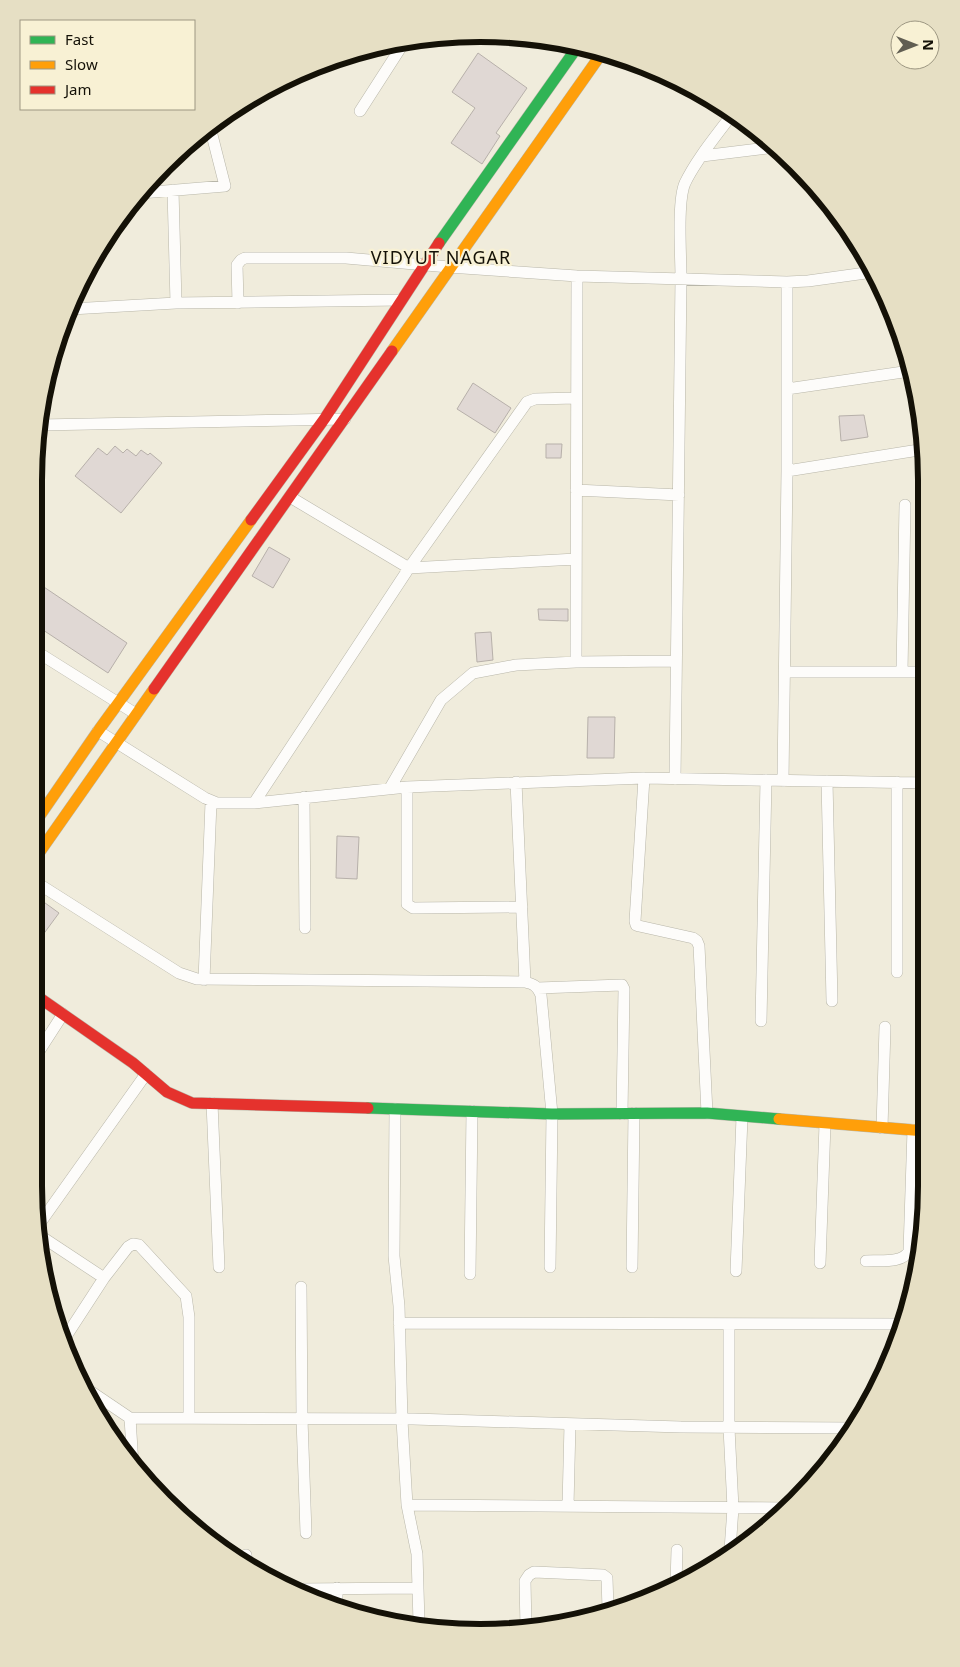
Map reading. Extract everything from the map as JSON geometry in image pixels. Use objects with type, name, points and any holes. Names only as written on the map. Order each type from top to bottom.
[{"type":"main road","points":[[42,812],[98,731],[326,418],[400,300],[573,53]]},
{"type":"main road","points":[[42,849],[598,59]]},
{"type":"main road","points":[[42,999],[146,1074],[167,1092],[192,1103],[552,1114],[707,1113],[918,1131]]},
{"type":"street","points":[[360,111],[399,50]]},
{"type":"street","points":[[675,779],[681,199],[685,184],[728,120]]},
{"type":"street","points":[[151,192],[225,186],[212,135]]},
{"type":"street","points":[[702,156],[765,148]]},
{"type":"street","points":[[174,190],[176,303]]},
{"type":"street","points":[[238,303],[238,265],[245,258],[346,258],[577,276],[787,282],[865,273]]},
{"type":"street","points":[[576,662],[577,276]]},
{"type":"street","points":[[783,781],[787,471],[787,282]]},
{"type":"street","points":[[78,309],[176,303],[400,300]]},
{"type":"street","points":[[787,389],[904,372]]},
{"type":"street","points":[[254,803],[409,568],[527,402],[535,399],[576,398]]},
{"type":"street","points":[[46,424],[346,419]]},
{"type":"street","points":[[787,471],[917,451]]},
{"type":"street","points":[[576,490],[679,495]]},
{"type":"street","points":[[290,498],[409,568],[576,559]]},
{"type":"street","points":[[902,672],[905,505]]},
{"type":"street","points":[[42,655],[136,714]]},
{"type":"street","points":[[390,788],[441,700],[473,673],[516,665],[676,661]]},
{"type":"street","points":[[785,672],[918,672]]},
{"type":"street","points":[[98,731],[211,802],[254,803],[407,787],[644,778],[918,783]]},
{"type":"street","points":[[644,778],[635,921],[636,925],[639,926],[693,938],[699,946],[707,1113]]},
{"type":"street","points":[[761,1021],[766,780]]},
{"type":"street","points":[[827,781],[832,1001]]},
{"type":"street","points":[[516,782],[526,982]]},
{"type":"street","points":[[897,782],[897,972]]},
{"type":"street","points":[[407,787],[407,904],[409,907],[522,906]]},
{"type":"street","points":[[304,797],[305,928]]},
{"type":"street","points":[[204,980],[211,802]]},
{"type":"street","points":[[42,886],[179,974],[204,980],[526,982],[534,984],[541,995],[552,1114],[550,1268]]},
{"type":"street","points":[[538,988],[622,985],[624,989],[622,1114]]},
{"type":"street","points":[[42,1047],[64,1014]]},
{"type":"street","points":[[882,1128],[885,1027]]},
{"type":"street","points":[[43,1218],[146,1074]]},
{"type":"street","points":[[212,1103],[219,1268]]},
{"type":"street","points":[[395,1109],[394,1256],[400,1306],[402,1420],[407,1505],[417,1554],[419,1620]]},
{"type":"street","points":[[470,1274],[472,1111]]},
{"type":"street","points":[[632,1268],[634,1114]]},
{"type":"street","points":[[736,1272],[742,1117]]},
{"type":"street","points":[[820,1263],[825,1124]]},
{"type":"street","points":[[866,1261],[901,1259],[909,1251],[918,1143]]},
{"type":"street","points":[[45,1238],[104,1278]]},
{"type":"street","points":[[68,1333],[104,1278],[128,1247],[133,1244],[139,1246],[186,1296],[189,1317],[190,1418]]},
{"type":"street","points":[[301,1287],[302,1419],[306,1533]]},
{"type":"street","points":[[399,1323],[895,1324]]},
{"type":"street","points":[[729,1324],[729,1428],[733,1508],[730,1546]]},
{"type":"street","points":[[95,1394],[130,1418],[402,1420],[729,1428],[845,1428]]},
{"type":"street","points":[[130,1418],[131,1451]]},
{"type":"street","points":[[568,1506],[570,1424]]},
{"type":"street","points":[[407,1505],[776,1508]]},
{"type":"street","points":[[676,1578],[677,1550]]},
{"type":"street","points":[[526,1622],[526,1581],[529,1575],[534,1572],[603,1575],[607,1578],[608,1583],[608,1605]]},
{"type":"street","points":[[337,1588],[337,1600]]},
{"type":"street","points":[[308,1589],[418,1588]]},
{"type":"building","points":[[478,53],[527,88],[496,133],[500,136],[482,164],[451,143],[475,108],[452,92]]},
{"type":"building","points":[[473,383],[511,408],[495,433],[457,409]]},
{"type":"building","points":[[864,415],[868,437],[841,441],[839,416]]},
{"type":"building","points":[[546,444],[562,444],[561,458],[546,458]]},
{"type":"building","points":[[115,446],[123,453],[127,449],[136,456],[141,450],[148,455],[150,453],[162,463],[121,513],[75,476],[98,448],[107,455]]},
{"type":"building","points":[[269,547],[290,559],[273,588],[252,576]]},
{"type":"building","points":[[42,586],[127,643],[108,673],[42,629]]},
{"type":"building","points":[[538,609],[568,609],[568,621],[539,620]]},
{"type":"building","points":[[491,632],[493,660],[477,662],[475,633]]},
{"type":"building","points":[[588,717],[615,717],[614,758],[587,758]]},
{"type":"building","points":[[337,836],[359,837],[357,879],[336,878]]},
{"type":"building","points":[[42,901],[59,913],[42,936]]},
{"type":"traffic: fast","points":[[439,243],[573,53]]},
{"type":"traffic: fast","points":[[368,1108],[552,1114],[707,1113],[779,1119]]},
{"type":"traffic: slow","points":[[392,351],[598,59]]},
{"type":"traffic: slow","points":[[42,812],[98,731],[251,520]]},
{"type":"traffic: slow","points":[[42,849],[154,689]]},
{"type":"traffic: slow","points":[[779,1119],[918,1130]]},
{"type":"traffic: jam","points":[[251,520],[325,418],[439,243]]},
{"type":"traffic: jam","points":[[154,689],[392,351]]},
{"type":"traffic: jam","points":[[42,1000],[133,1063],[167,1092],[192,1103],[368,1108]]},
{"type":"district","name":"VIDYUT NAGAR","points":[[441,257]]}]
